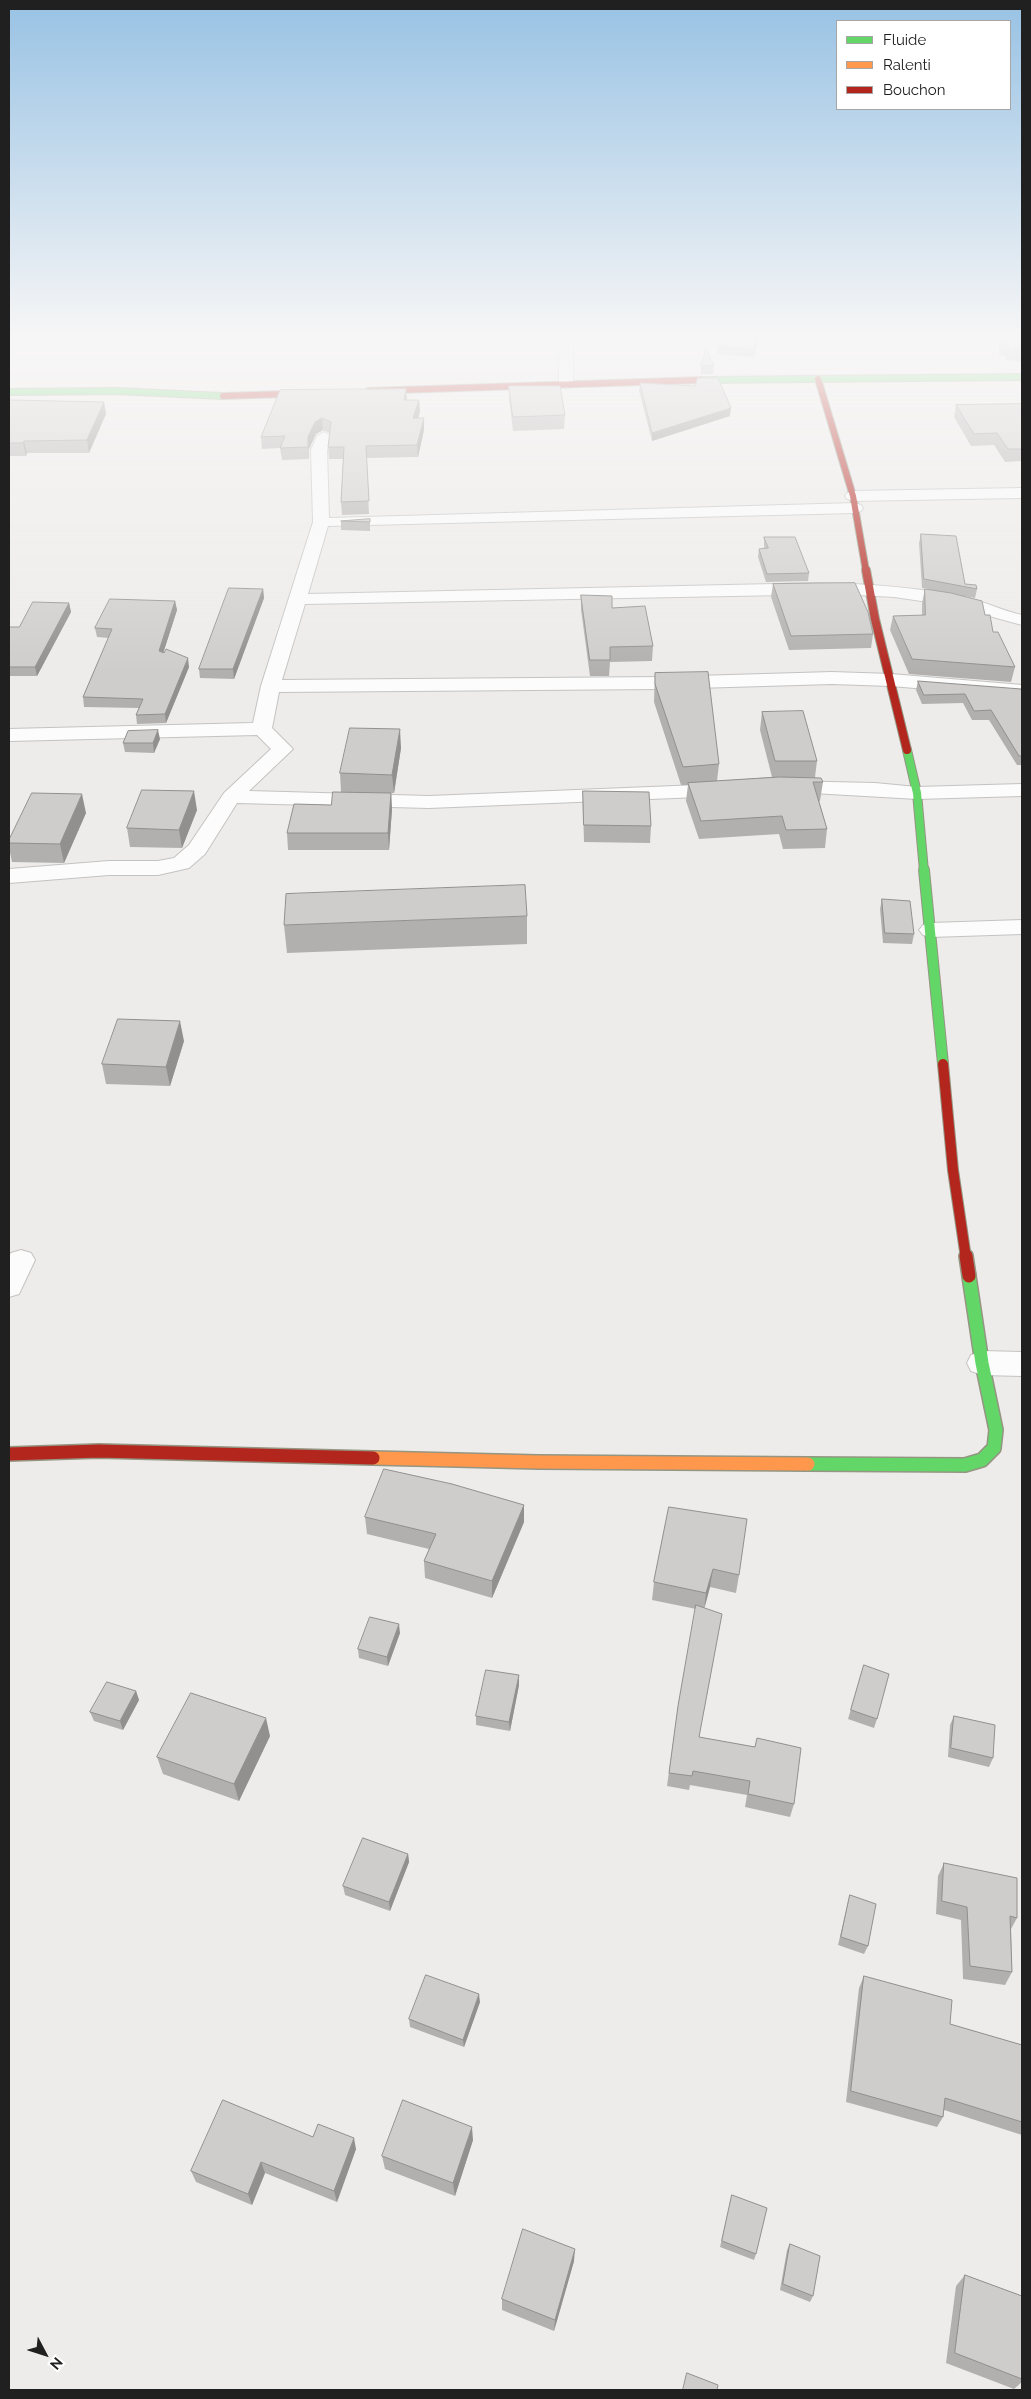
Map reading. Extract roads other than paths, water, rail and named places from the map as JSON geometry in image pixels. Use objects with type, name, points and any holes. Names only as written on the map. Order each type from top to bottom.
[{"type":"street","points":[[262,729],[271,686],[300,599],[321,522],[319,450]]},
{"type":"street","points":[[9,1454],[99,1451],[529,1461],[965,1465],[982,1460],[994,1448],[996,1430],[982,1363],[953,1170],[917,793],[869,589],[854,502],[839,450]]},
{"type":"street","points":[[321,522],[854,502],[1022,493]]},
{"type":"street","points":[[300,599],[762,588],[869,589],[952,599],[1022,620]]},
{"type":"street","points":[[271,686],[662,683],[832,678],[891,680],[1022,691]]},
{"type":"street","points":[[9,736],[262,729],[282,749],[231,797],[197,848],[181,863],[158,868],[109,868],[9,876]]},
{"type":"street","points":[[231,797],[429,802],[667,794],[753,788],[832,788],[917,793],[1022,790]]},
{"type":"street","points":[[931,930],[1022,927]]},
{"type":"street","points":[[9,1286],[21,1260]]},
{"type":"street","points":[[982,1363],[1022,1364]]}]
